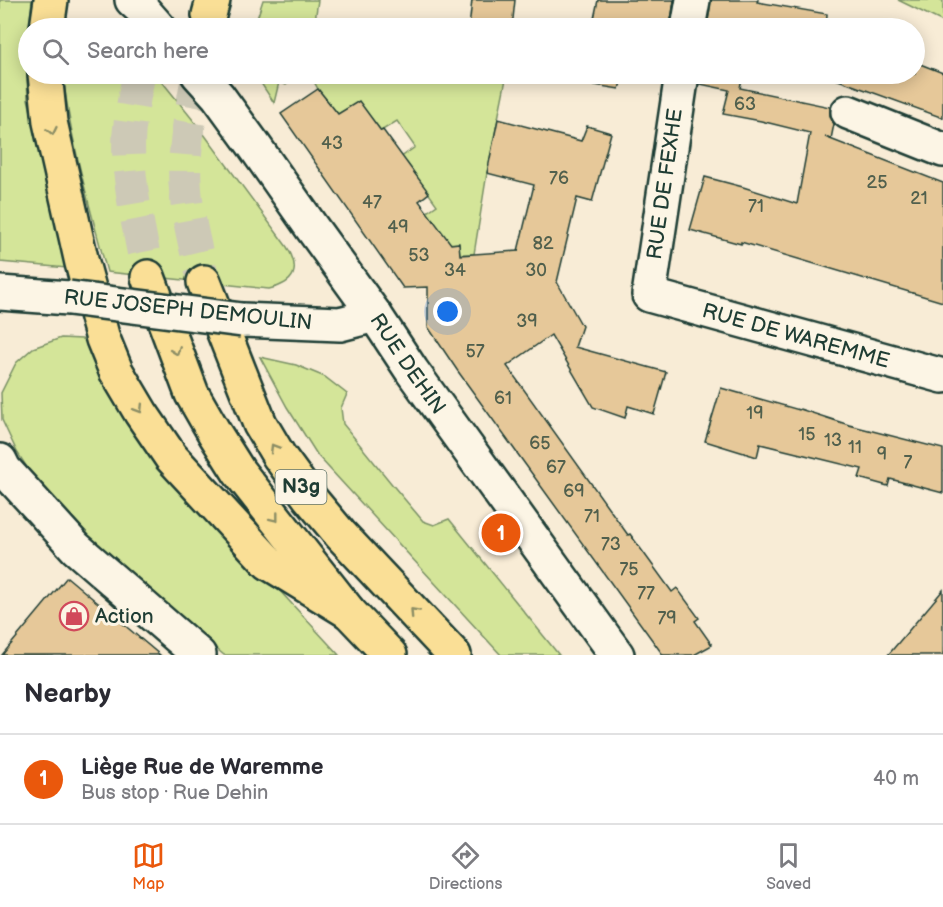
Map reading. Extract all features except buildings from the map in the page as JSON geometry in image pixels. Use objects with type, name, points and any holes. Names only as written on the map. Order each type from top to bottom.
[{"type":"main road","points":[[48,18],[51,0]]},
{"type":"main road","points":[[46,84],[50,122],[81,263],[103,339],[116,371],[171,457],[269,563],[349,612]]},
{"type":"main road","name":"N3g","points":[[148,276],[192,394],[239,472],[349,612],[390,655]]},
{"type":"main road","name":"N3g","points":[[204,282],[260,424],[279,456],[340,534],[454,655]]},
{"type":"street","points":[[132,0],[149,18]]},
{"type":"street","points":[[690,18],[693,0]]},
{"type":"street","name":"RUE DEHIN","points":[[207,84],[218,96],[375,315],[412,371],[617,655]]},
{"type":"street","name":"RUE DE FEXHE","points":[[649,295],[680,84]]},
{"type":"street","points":[[848,112],[943,150]]},
{"type":"street","name":"RUE JOSEPH DEMOULIN","points":[[0,293],[69,298],[242,320],[340,324],[375,315]]},
{"type":"street","name":"RUE DE WAREMME","points":[[649,295],[943,376]]},
{"type":"street","points":[[0,462],[76,548],[199,655]]},
{"type":"green space","points":[[0,0],[32,0],[30,18],[18,18],[18,84],[27,84],[28,99],[67,268],[0,262]]},
{"type":"green space","points":[[263,0],[318,0],[315,18],[257,18]]},
{"type":"green space","points":[[898,0],[943,0],[943,22]]},
{"type":"green space","points":[[64,84],[164,84],[201,130],[287,247],[294,262],[290,279],[269,289],[107,272],[87,198]]},
{"type":"green space","points":[[262,84],[279,84],[274,103]]},
{"type":"green space","points":[[315,84],[505,84],[474,254],[460,254],[458,243],[432,245],[427,212],[437,205],[407,163],[400,158],[415,147],[397,121],[381,131],[359,102],[338,114]]},
{"type":"green space","points":[[61,338],[82,339],[89,345],[95,364],[115,403],[151,450],[339,655],[224,655],[84,539],[43,492],[17,452],[2,420],[1,393],[16,363],[33,348]]},
{"type":"green space","points":[[260,357],[296,365],[325,377],[347,394],[341,408],[343,424],[423,521],[434,525],[449,519],[559,655],[501,655],[318,456],[287,407]]},
{"type":"tunnel","points":[[137,84],[129,133],[130,169],[134,205],[148,277]]},
{"type":"tunnel","points":[[196,84],[187,141],[185,183],[190,221],[204,282]]},
{"type":"place","name":"Liège Rue de Waremme","points":[[501,533]]},
{"type":"place","name":"Action","points":[[74,616]]}]
